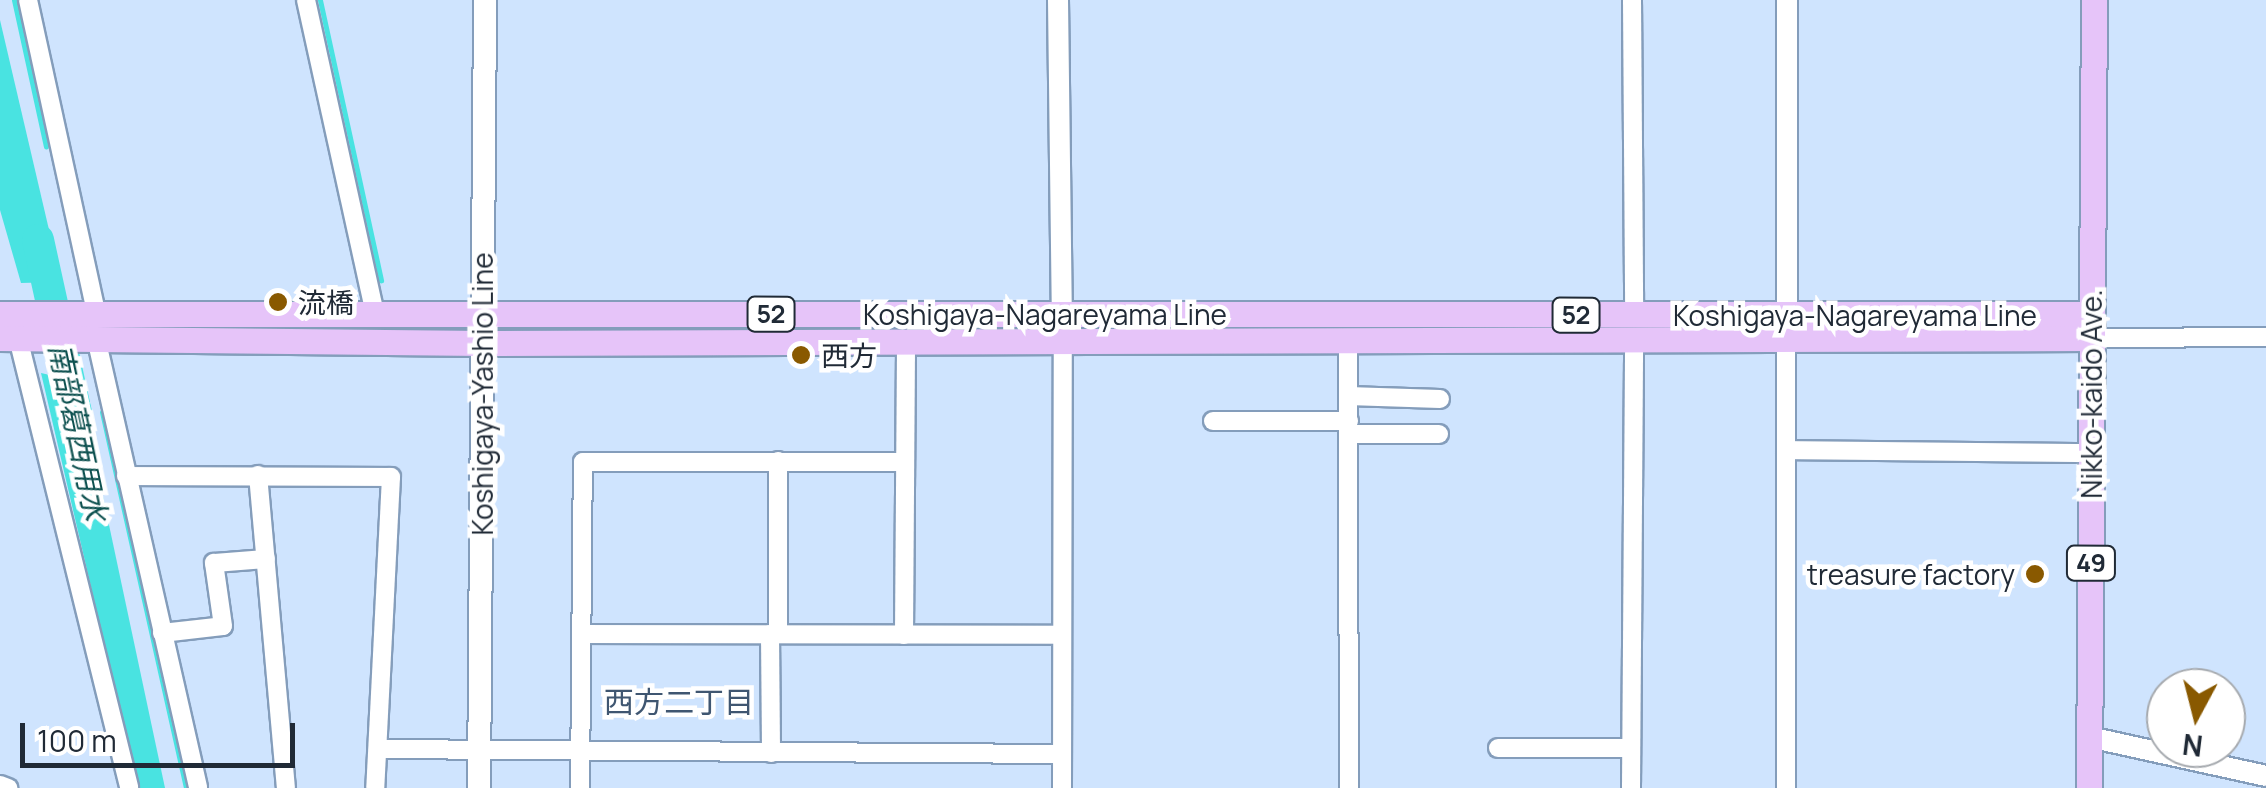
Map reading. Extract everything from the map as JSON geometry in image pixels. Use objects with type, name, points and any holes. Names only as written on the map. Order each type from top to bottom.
[{"type":"main road","name":"Koshigaya-Yashio Line","points":[[479,788],[484,0]]},
{"type":"main road","name":"Nikko-kaido Ave.","points":[[2089,788],[2094,0]]},
{"type":"main road","name":"Koshigaya-Nagareyama Line","points":[[12,338],[95,326],[482,312],[1348,340],[1634,328]]},
{"type":"main road","name":"Koshigaya-Nagareyama Line","points":[[0,314],[95,326],[482,343],[906,341],[1062,328],[2090,326]]},
{"type":"street","points":[[28,0],[126,476],[198,788]]},
{"type":"street","points":[[306,0],[376,313]]},
{"type":"street","points":[[1058,0],[1062,788]]},
{"type":"street","points":[[1631,788],[1632,0]]},
{"type":"street","points":[[1786,788],[1788,0]]},
{"type":"street","points":[[0,314],[12,338],[130,788]]},
{"type":"street","points":[[2090,326],[2266,337]]},
{"type":"street","points":[[1348,340],[1349,788]]},
{"type":"street","points":[[904,634],[906,341]]},
{"type":"street","points":[[1348,396],[1440,399]]},
{"type":"street","points":[[1213,421],[1439,434]]},
{"type":"street","points":[[1786,450],[2092,453]]},
{"type":"street","points":[[770,754],[778,461]]},
{"type":"street","points":[[580,788],[583,462],[905,462]]},
{"type":"street","points":[[258,475],[286,788]]},
{"type":"street","points":[[126,476],[391,477],[376,788]]},
{"type":"street","points":[[162,632],[223,626],[214,563],[266,559]]},
{"type":"street","points":[[583,634],[1062,635]]},
{"type":"street","points":[[2089,737],[2236,778],[2266,776]]},
{"type":"street","points":[[1498,748],[1630,748]]},
{"type":"street","points":[[378,749],[480,754],[1061,754]]},
{"type":"street","points":[[0,784],[8,788]]},
{"type":"water","points":[[0,20],[58,282],[21,283],[0,210]]},
{"type":"water","points":[[41,373],[76,381],[82,398],[165,788],[138,788]]},
{"type":"waterway","points":[[14,0],[46,147]]},
{"type":"waterway","points":[[320,0],[381,280]]},
{"type":"waterway","name":"南部葛西用水","points":[[38,240],[78,422]]},
{"type":"waterway","points":[[102,412],[186,788]]},
{"type":"place","name":"流橋","points":[[278,302]]},
{"type":"place","name":"西方","points":[[801,355]]},
{"type":"place","name":"treasure factory","points":[[2035,574]]},
{"type":"district","name":"西方二丁目","points":[[679,702]]}]
